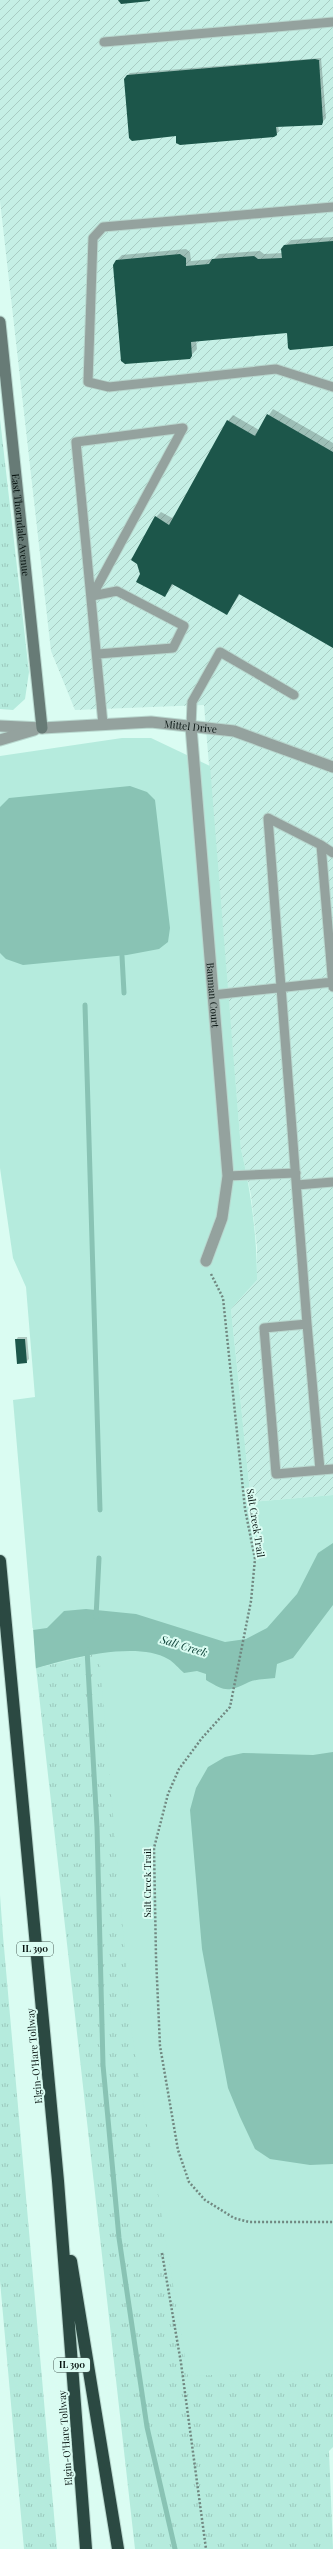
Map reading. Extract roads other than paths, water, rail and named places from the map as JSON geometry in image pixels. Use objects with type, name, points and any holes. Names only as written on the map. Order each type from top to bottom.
[{"type":"highway","name":"Elgin-O'Hare Tollway","points":[[0,1561],[13,1717],[58,2180],[86,2549]]},
{"type":"highway","points":[[58,2180],[118,2549]]},
{"type":"main road","name":"East Thorndale Avenue","points":[[0,322],[42,728]]},
{"type":"street","name":"Mittel Drive","points":[[0,726],[42,728],[151,722],[234,731],[333,767]]},
{"type":"street","name":"Bauman Court","points":[[191,727],[228,1176],[222,1218],[206,1261]]},
{"type":"street","name":"Mittel Drive","points":[[0,740],[42,728]]},
{"type":"lane","points":[[104,42],[333,22]]},
{"type":"lane","points":[[333,207],[103,227],[93,238],[88,382],[109,387],[276,369],[333,387]]},
{"type":"lane","points":[[92,596],[183,428],[76,442],[98,654],[103,724]]},
{"type":"lane","points":[[92,596],[118,591],[184,626],[173,648],[98,654]]},
{"type":"lane","points":[[191,727],[192,702],[220,652],[294,695]]},
{"type":"lane","points":[[320,1470],[307,1324],[268,818],[321,844],[333,854]]},
{"type":"lane","points":[[321,844],[333,987]]},
{"type":"lane","points":[[213,995],[282,986],[333,982]]},
{"type":"lane","points":[[228,1176],[296,1173]]},
{"type":"lane","points":[[296,1185],[333,1182]]},
{"type":"lane","points":[[307,1324],[264,1328],[276,1474],[333,1469]]},
{"type":"water","points":[[130,786],[147,792],[155,800],[170,928],[168,942],[159,949],[127,955],[23,965],[6,959],[0,953],[0,807],[9,798]]},
{"type":"water","name":"Salt Creek","points":[[333,1543],[333,1605],[293,1658],[277,1664],[275,1678],[252,1681],[236,1688],[223,1689],[206,1680],[206,1674],[197,1671],[184,1673],[168,1659],[154,1653],[136,1651],[116,1651],[74,1658],[22,1673],[33,1630],[47,1628],[64,1611],[86,1609],[136,1614],[225,1642],[246,1639],[267,1628],[297,1594],[318,1553]]},
{"type":"water","points":[[333,1752],[333,2164],[310,2165],[270,2159],[255,2149],[228,2088],[202,1949],[190,1810],[196,1788],[208,1767],[225,1757],[243,1753],[313,1755]]},
{"type":"waterway","points":[[122,956],[124,993]]},
{"type":"waterway","points":[[85,1005],[100,1510]]},
{"type":"waterway","points":[[96,1617],[99,1558]]},
{"type":"waterway","points":[[87,1650],[97,1827],[103,2065],[119,2238],[147,2427],[175,2549]]}]
